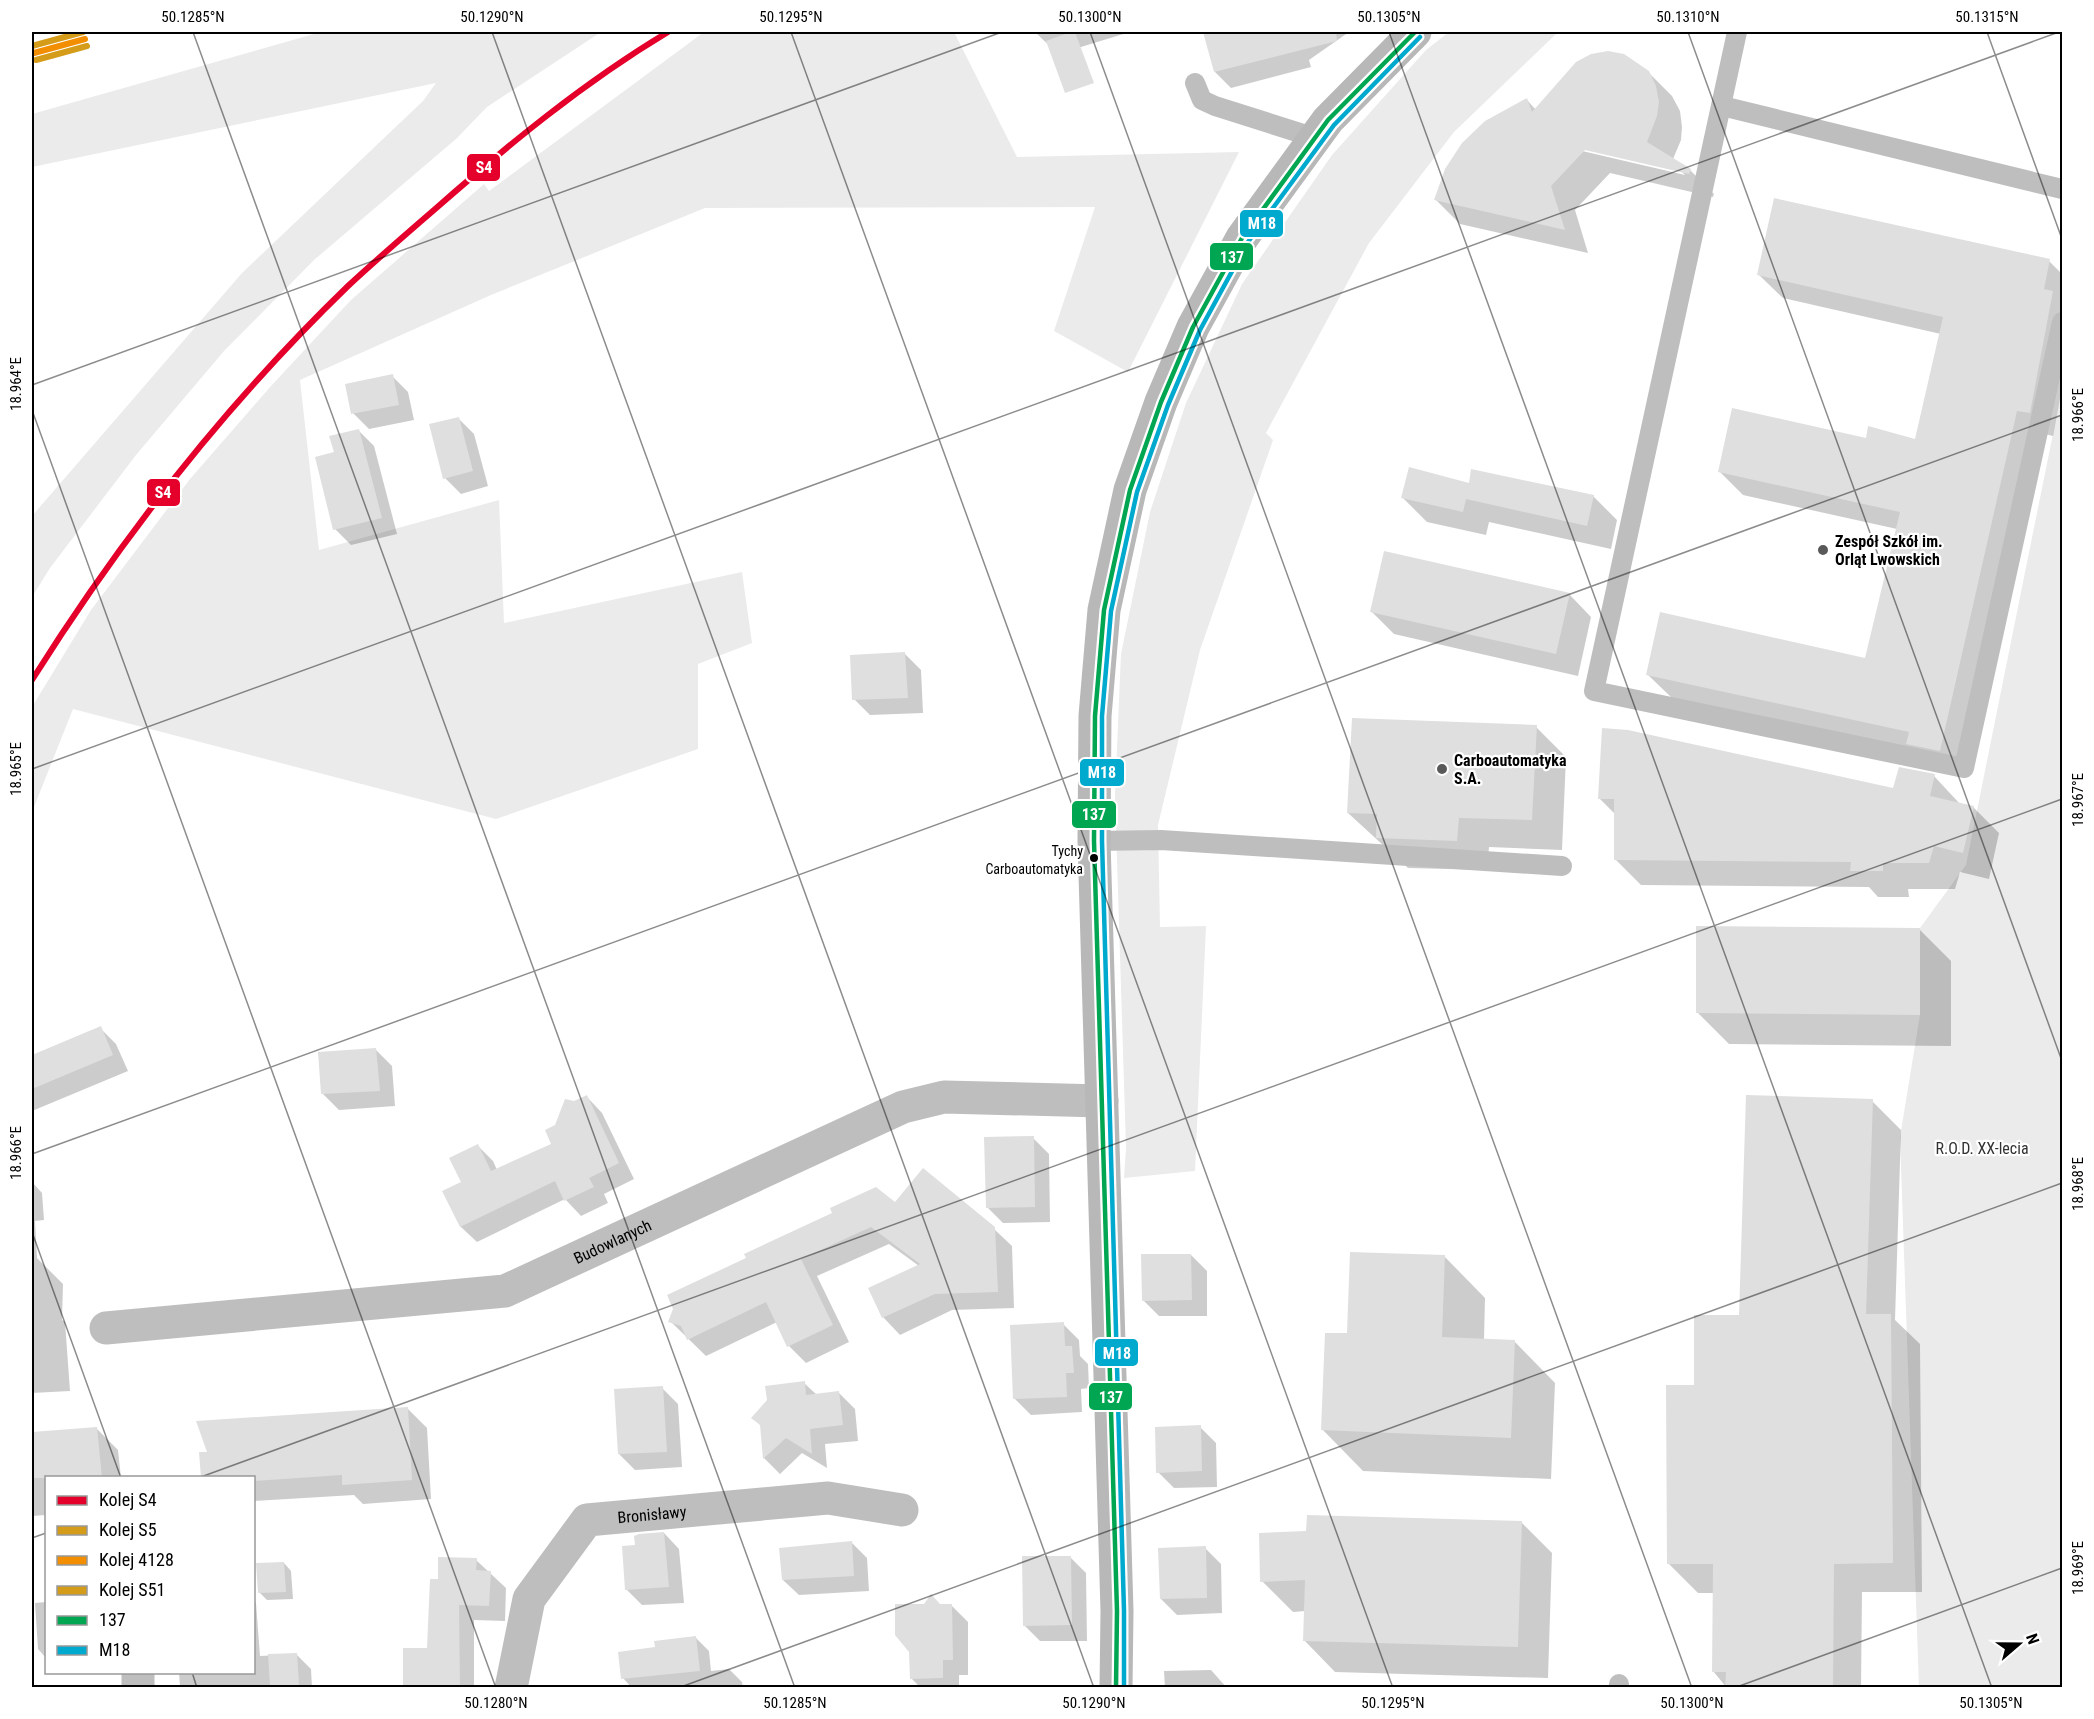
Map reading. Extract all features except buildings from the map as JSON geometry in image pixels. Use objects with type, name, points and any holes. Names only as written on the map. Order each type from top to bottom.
[{"type":"street","points":[[1116,1688],[1118,1611],[1094,841],[1095,723],[1104,610],[1130,490],[1161,402],[1193,327],[1242,238],[1328,120],[1415,32]]},
{"type":"street","name":"Budowlanych","points":[[106,1328],[505,1291],[903,1107],[944,1097],[1102,1101]]},
{"type":"street","name":"Bronisławy","points":[[511,1688],[529,1599],[587,1520],[828,1498],[902,1510]]},
{"type":"lane","points":[[1737,32],[1594,692],[1964,768],[2062,322]]},
{"type":"lane","points":[[1195,83],[1202,100],[1215,106],[1316,138]]},
{"type":"lane","points":[[1722,106],[2062,189]]},
{"type":"lane","points":[[1094,841],[1161,840],[1562,866]]},
{"type":"green space","points":[[321,32],[601,32],[487,107],[456,139],[314,260],[224,351],[136,455],[50,568],[32,597],[32,516],[242,273],[423,101],[436,83],[32,167],[32,114]]},
{"type":"green space","points":[[704,32],[954,32],[1017,157],[1239,152],[1128,372],[1054,331],[1095,207],[705,208],[491,295],[300,380],[319,550],[499,500],[504,623],[742,572],[752,643],[698,664],[698,749],[496,819],[73,709],[32,812],[32,707],[91,610],[190,479],[271,386],[351,300],[484,184],[489,191]]},
{"type":"green space","points":[[1449,32],[1558,32],[1454,132],[1369,243],[1266,433],[1273,440],[1200,650],[1158,825],[1160,927],[1206,926],[1195,1171],[1124,1178],[1126,1148],[1115,795],[1121,654],[1150,512],[1186,403],[1242,284],[1332,155],[1426,50]]},
{"type":"green space","name":"R.O.D. XX-lecia","points":[[2062,389],[2062,1687],[1919,1688],[1900,1137],[1920,1015],[1920,928],[1966,865]]},
{"type":"rail line","name":"S5","points":[[32,46],[83,32]]},
{"type":"rail line","name":"S4","points":[[32,680],[66,627],[139,524],[218,425],[303,331],[369,267],[518,139],[606,72],[668,32]]},
{"type":"rail line","name":"4128","points":[[34,53],[85,39]]},
{"type":"rail line","name":"S51","points":[[36,60],[87,46]]},
{"type":"transit line","name":"137","points":[[1116,1688],[1117,1611],[1094,841],[1095,716],[1104,610],[1130,490],[1161,402],[1193,327],[1242,238],[1328,120],[1415,32]]},
{"type":"transit line","name":"M18","points":[[1124,1688],[1124,1611],[1102,841],[1102,716],[1111,611],[1137,492],[1168,405],[1200,330],[1248,242],[1334,125],[1420,37]]},
{"type":"place","name":"Zespół Szkół im. Orląt Lwowskich","points":[[1823,550]]},
{"type":"place","name":"Carboautomatyka S.A.","points":[[1442,769]]},
{"type":"place","name":"Tychy Carboautomatyka","points":[[1094,858]]}]
